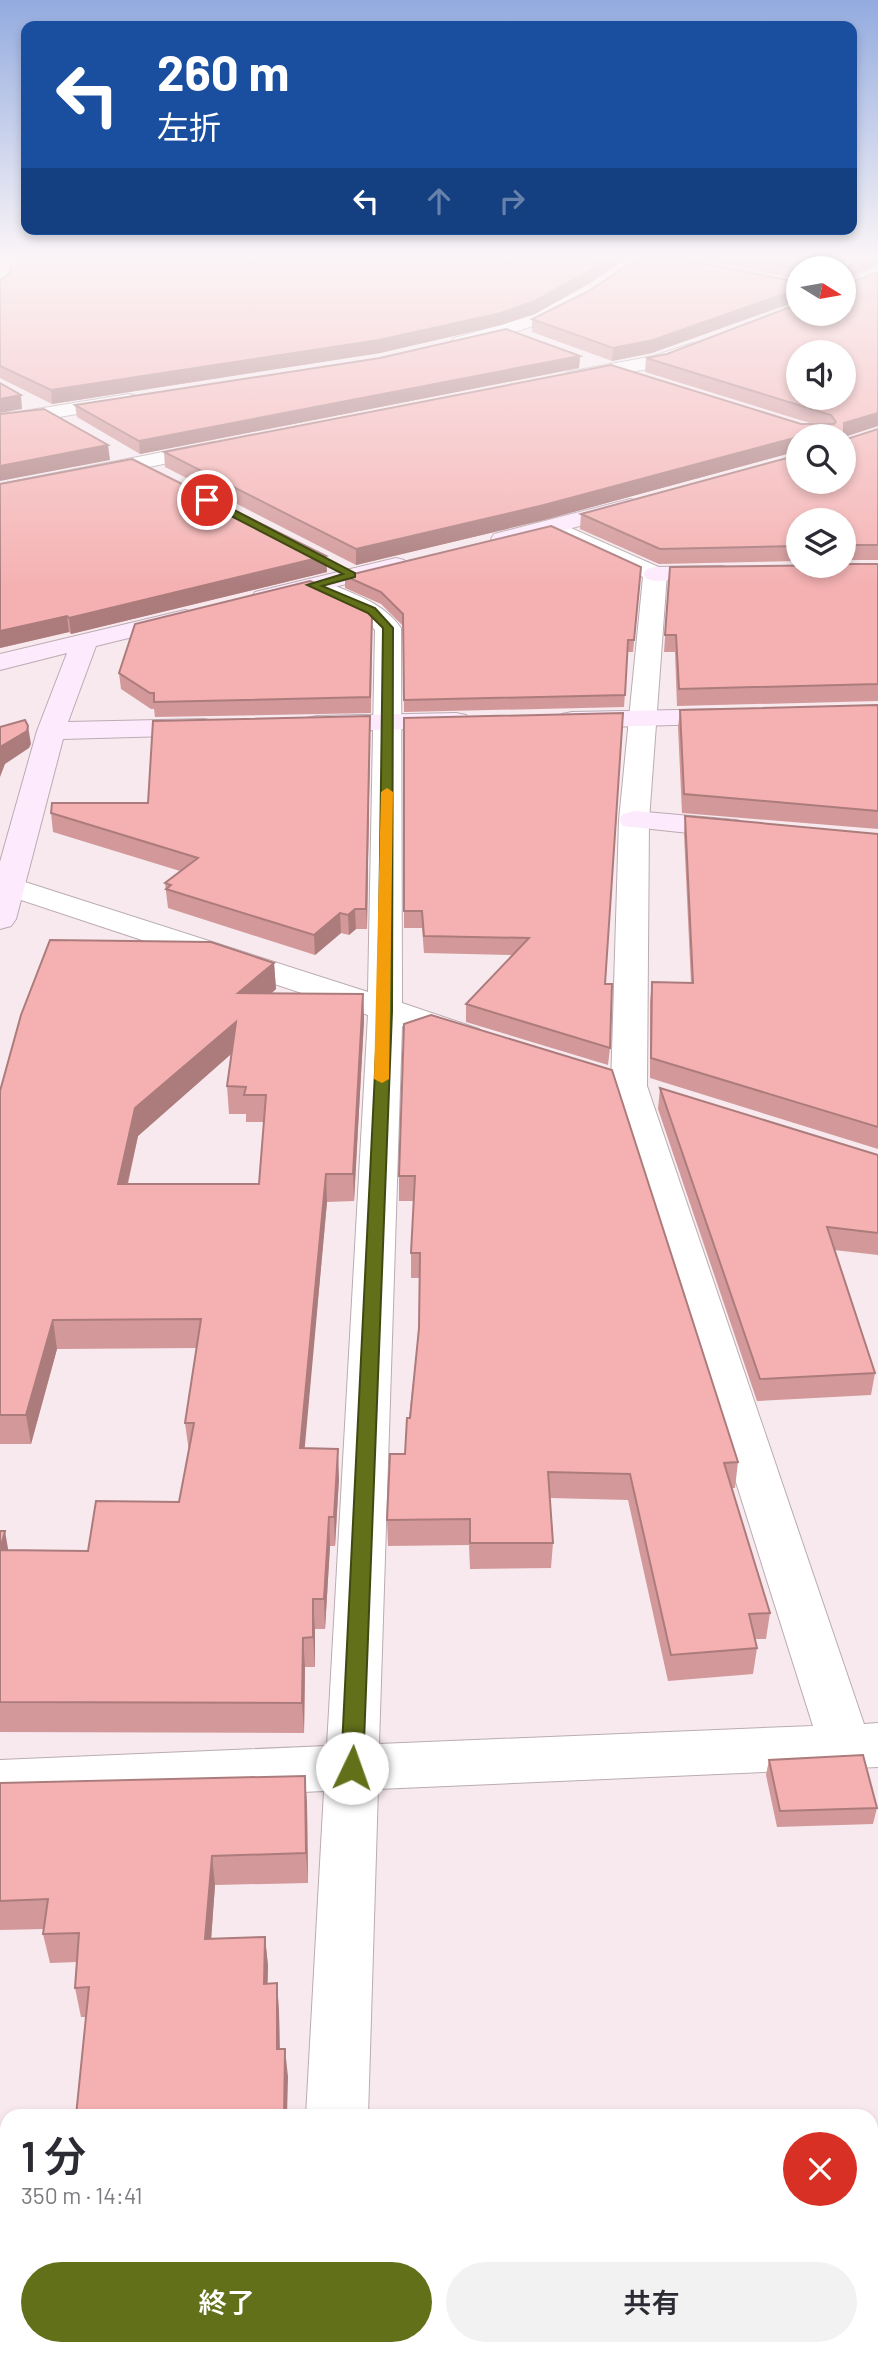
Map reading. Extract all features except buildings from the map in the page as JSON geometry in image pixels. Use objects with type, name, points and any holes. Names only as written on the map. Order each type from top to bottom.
[{"type":"street","points":[[601,367],[650,383]]},
{"type":"street","points":[[542,384],[625,367]]},
{"type":"street","points":[[0,421],[153,396]]},
{"type":"street","points":[[23,399],[79,431]]},
{"type":"street","points":[[0,491],[230,444]]},
{"type":"street","points":[[113,450],[171,482]]},
{"type":"street","points":[[486,543],[656,499]]},
{"type":"street","points":[[553,527],[655,574],[738,573]]},
{"type":"street","points":[[245,602],[320,574],[352,575],[419,559]]},
{"type":"street","points":[[320,574],[371,611],[388,628],[385,1011],[337,2109]]},
{"type":"street","points":[[0,1783],[862,1746],[616,1082],[634,820],[655,574]]},
{"type":"street","points":[[0,662],[205,611]]},
{"type":"street","points":[[85,641],[51,731],[3,896],[501,1046]]},
{"type":"street","points":[[549,720],[754,716]]},
{"type":"street","points":[[289,724],[482,721]]},
{"type":"street","points":[[51,731],[233,726]]},
{"type":"street","points":[[634,820],[769,832]]},
{"type":"street","points":[[616,1082],[669,1098]]},
{"type":"slow traffic","points":[[382,1079],[387,792]]},
{"type":"route","points":[[207,500],[352,575],[312,585],[371,611],[388,628],[385,1011],[352,1768]]}]
